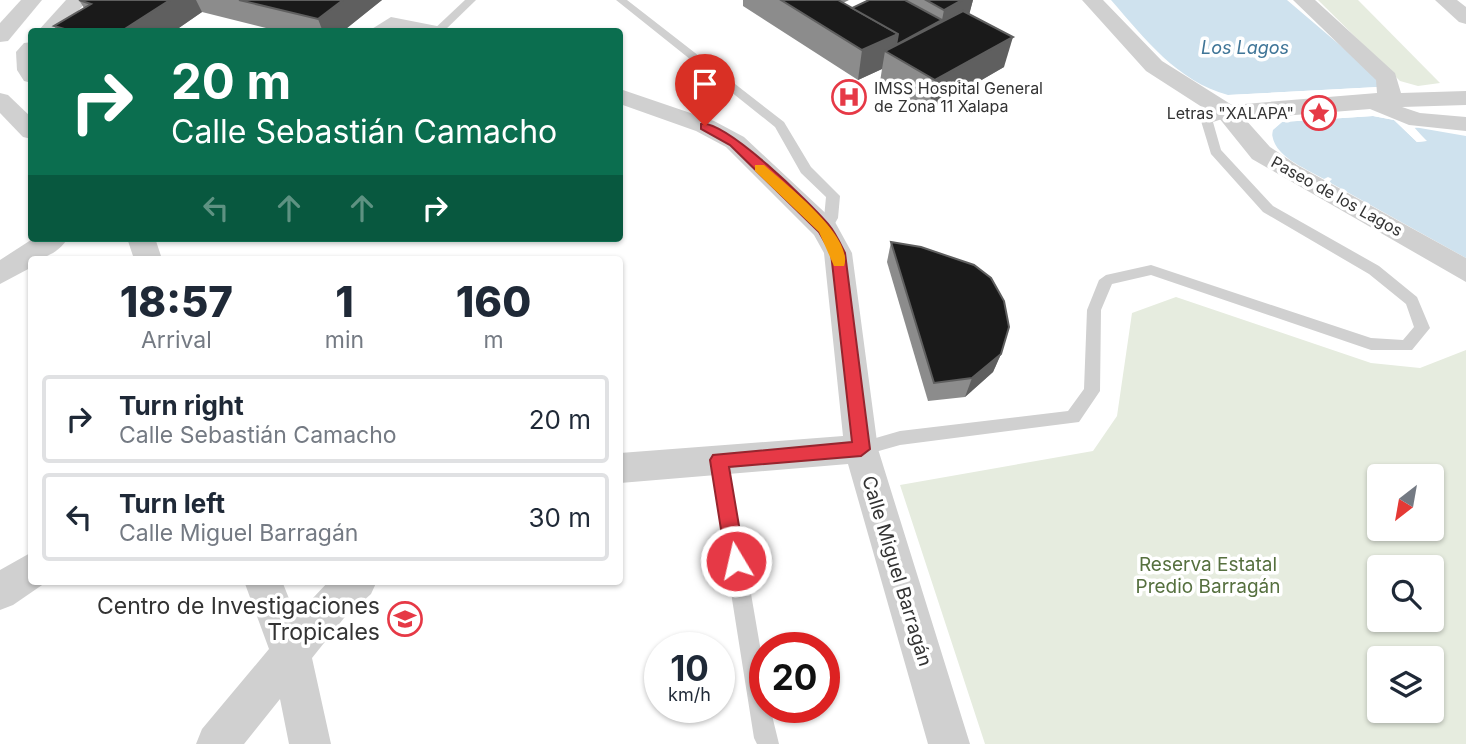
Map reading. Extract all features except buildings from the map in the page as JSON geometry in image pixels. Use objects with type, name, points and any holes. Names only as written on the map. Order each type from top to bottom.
[{"type":"street","points":[[0,36],[32,0]]},
{"type":"street","points":[[51,28],[78,0]]},
{"type":"street","name":"Paseo de los Lagos","points":[[1092,0],[1154,66],[1237,113],[1261,153],[1288,172],[1435,251],[1466,272]]},
{"type":"street","points":[[1303,0],[1387,78],[1389,93],[1380,101]]},
{"type":"street","points":[[1445,0],[1466,18]]},
{"type":"street","name":"Calle Miguel Barragán","points":[[623,97],[705,126],[735,142],[786,195],[824,229],[838,253],[861,449],[949,744]]},
{"type":"street","points":[[1237,113],[1466,97]]},
{"type":"street","points":[[0,100],[28,128]]},
{"type":"street","points":[[1380,101],[1390,113],[1418,121],[1466,124]]},
{"type":"street","points":[[0,274],[48,242]]},
{"type":"street","points":[[623,468],[861,449]]},
{"type":"street","points":[[0,592],[28,573]]},
{"type":"street","points":[[265,585],[291,654],[310,744]]},
{"type":"street","points":[[217,744],[331,605],[354,585]]},
{"type":"lane","points":[[440,28],[471,0]]},
{"type":"lane","points":[[621,0],[780,125],[806,170],[832,196],[831,218],[824,229]]},
{"type":"lane","points":[[861,449],[900,438],[1073,416],[1092,391],[1094,310],[1106,280],[1151,270],[1371,344],[1407,346],[1422,328],[1412,301],[1374,270],[1268,209],[1215,151],[1207,121],[1213,116],[1237,113]]},
{"type":"lane","points":[[786,195],[799,194],[808,187],[806,170]]},
{"type":"lane","points":[[719,460],[768,744]]},
{"type":"green space","points":[[1318,0],[1358,0],[1440,83],[1418,86],[1400,81]]},
{"type":"green space","name":"Reserva Estatal Predio Barragán","points":[[1176,297],[1371,363],[1420,368],[1466,350],[1466,744],[985,744],[900,485],[1093,451],[1117,416],[1132,313]]},
{"type":"water","name":"Los Lagos","points":[[1111,0],[1287,0],[1375,75],[1378,87],[1228,95],[1193,80],[1163,57]]},
{"type":"water","points":[[1373,116],[1394,120],[1417,142],[1426,141],[1414,127],[1466,136],[1466,258],[1329,182],[1332,179],[1324,179],[1298,165],[1283,154],[1273,139],[1272,130],[1282,122]]},
{"type":"pier","points":[[1378,87],[1378,91],[1232,98],[1228,95]]},
{"type":"pier","points":[[1373,112],[1396,117],[1418,138],[1410,127],[1419,124],[1421,127],[1414,128],[1427,141],[1417,142],[1394,120],[1373,116],[1282,122],[1273,130],[1272,135],[1269,132],[1281,118]]},
{"type":"slow traffic","points":[[760,168],[824,229],[838,253],[839,262]]},
{"type":"place","name":"IMSS Hospital General de Zona 11 Xalapa","points":[[849,97]]},
{"type":"place","name":"Letras \"XALAPA\"","points":[[1319,113]]},
{"type":"place","name":"Centro de Investigaciones Tropicales","points":[[405,619]]},
{"type":"route","points":[[705,126],[735,142],[786,195],[824,229],[838,253],[861,449],[719,460],[736,561]]}]
